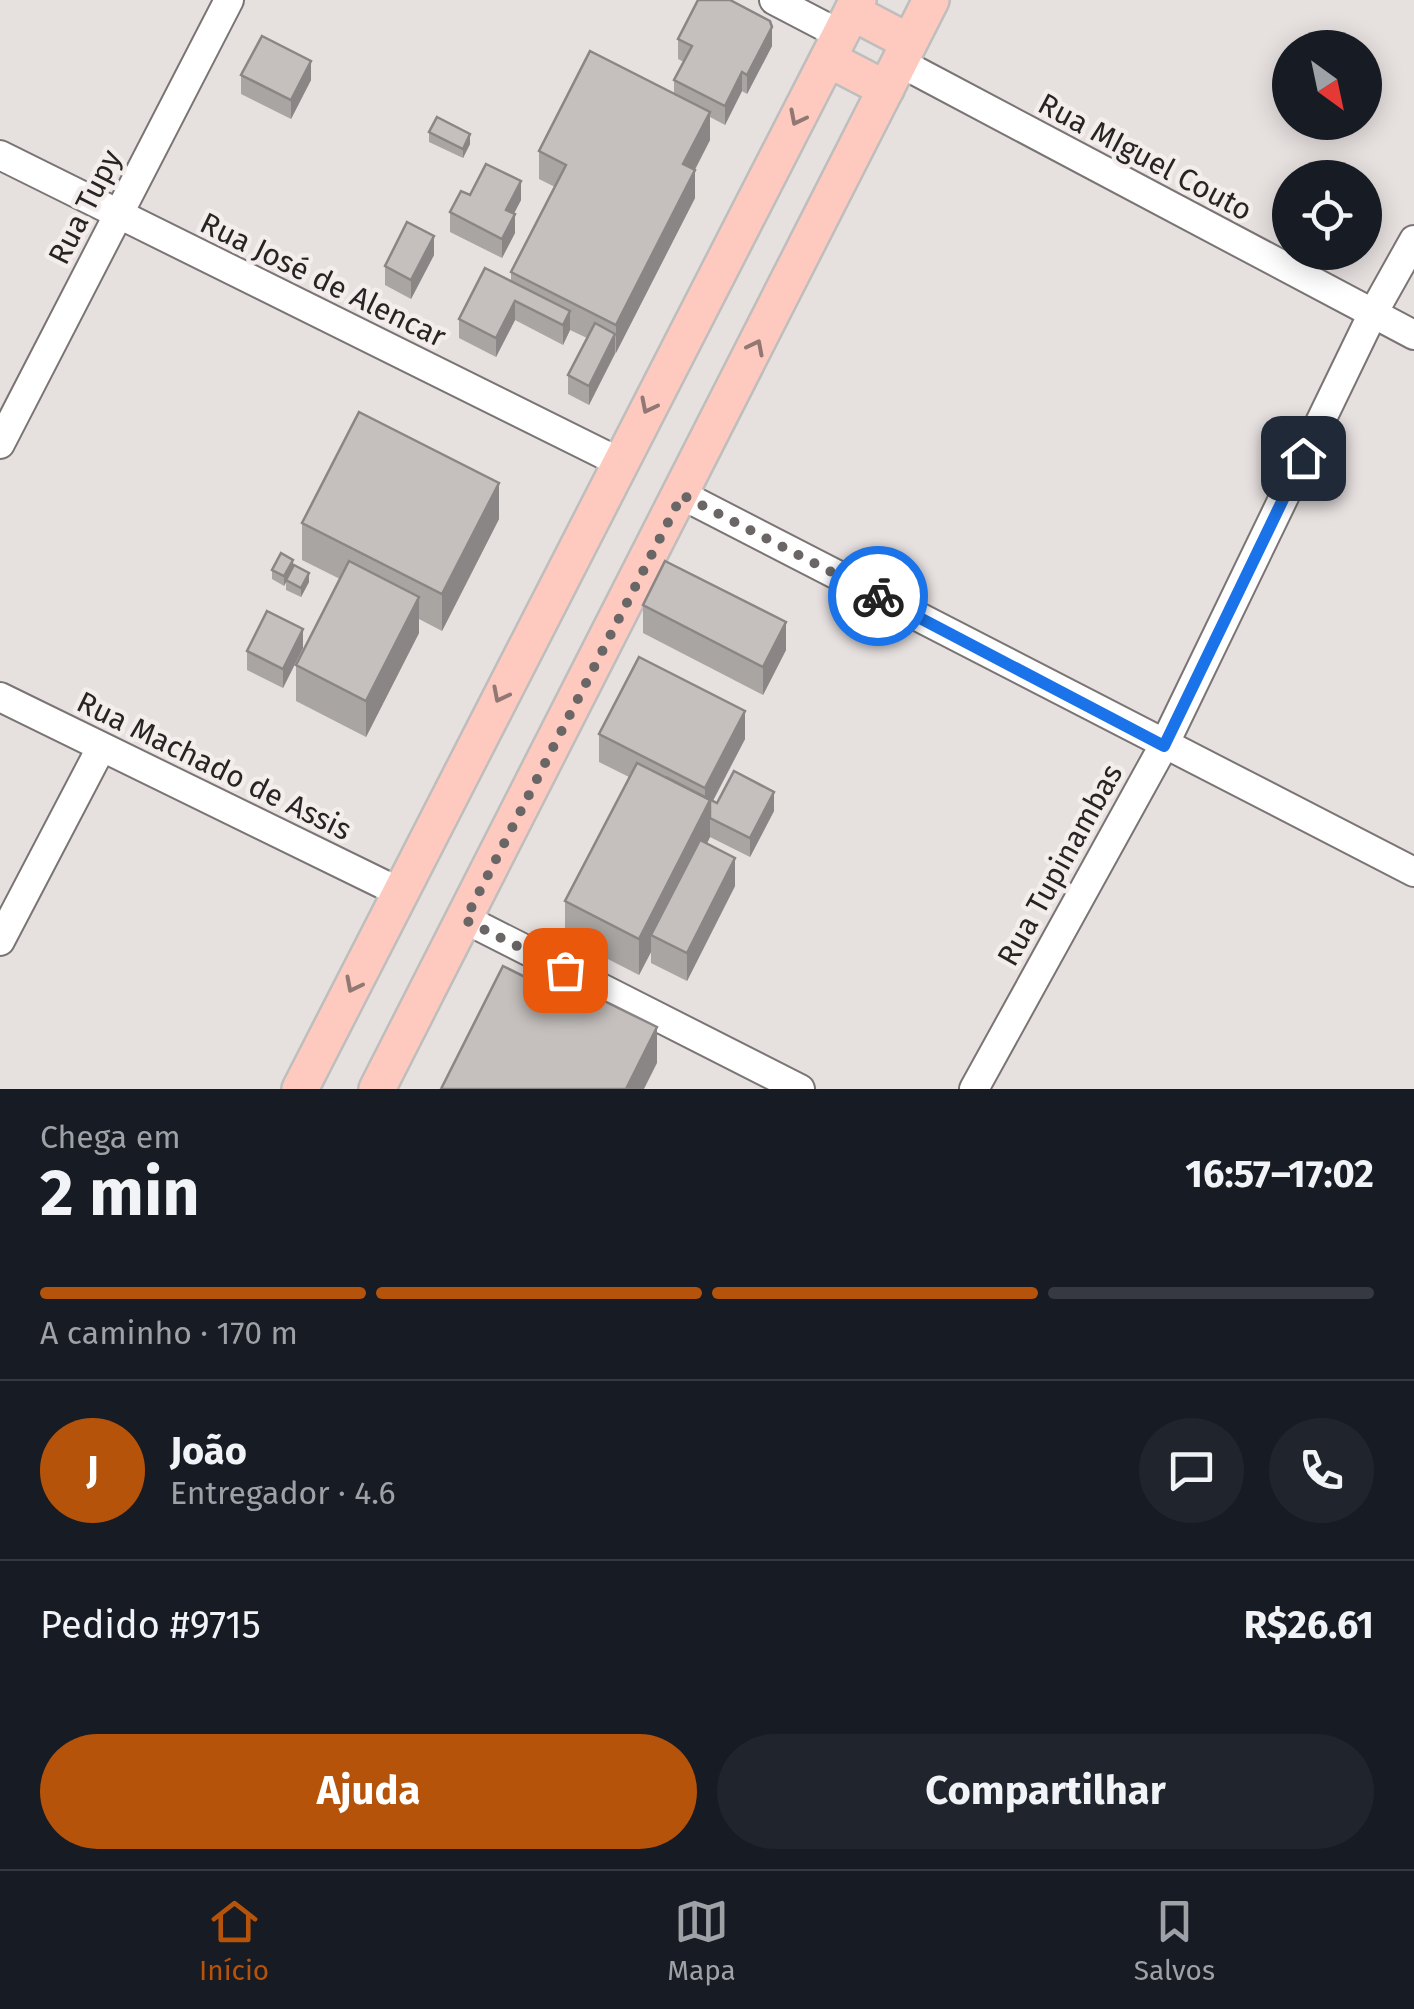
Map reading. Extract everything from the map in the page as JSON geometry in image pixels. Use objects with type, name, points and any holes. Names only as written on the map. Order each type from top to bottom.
[{"type":"main road","points":[[378,1089],[931,0]]},
{"type":"main road","points":[[845,27],[898,64]]},
{"type":"main road","points":[[845,27],[898,64]]},
{"type":"main road","points":[[300,1089],[845,27]]},
{"type":"street","name":"Rua Tupy","points":[[0,444],[229,0]]},
{"type":"street","points":[[774,0],[845,27]]},
{"type":"street","name":"Rua MIguel Couto","points":[[898,64],[1414,335]]},
{"type":"street","name":"Rua José de Alencar","points":[[0,155],[619,462]]},
{"type":"street","name":"Rua Tupinambas","points":[[974,1089],[1164,746],[1372,315],[1414,240]]},
{"type":"street","points":[[682,495],[1414,872]]},
{"type":"street","name":"Rua Machado de Assis","points":[[0,697],[400,892]]},
{"type":"street","points":[[0,941],[101,748]]},
{"type":"street","points":[[465,920],[800,1089]]},
{"type":"building","points":[[698,0],[730,0],[770,21],[772,27],[747,75],[742,72],[725,106],[674,80],[692,46],[678,39]]},
{"type":"building","points":[[262,36],[311,61],[291,100],[241,75]]},
{"type":"building","points":[[590,51],[710,112],[683,164],[695,170],[616,325],[511,272],[566,165],[539,151]]},
{"type":"building","points":[[437,117],[470,134],[463,149],[429,132]]},
{"type":"building","points":[[486,164],[521,181],[506,210],[515,214],[502,239],[450,212],[461,191],[470,195]]},
{"type":"building","points":[[407,222],[434,236],[411,280],[385,266]]},
{"type":"building","points":[[485,268],[570,311],[563,325],[515,301],[496,338],[459,319]]},
{"type":"building","points":[[595,323],[615,334],[589,386],[568,375]]},
{"type":"building","points":[[359,412],[499,483],[442,594],[302,523]]},
{"type":"building","points":[[281,553],[293,560],[284,576],[272,570]]},
{"type":"building","points":[[349,561],[419,597],[366,701],[296,665]]},
{"type":"building","points":[[665,561],[786,622],[763,667],[643,605]]},
{"type":"building","points":[[294,565],[309,573],[301,588],[286,580]]},
{"type":"building","points":[[267,611],[303,629],[283,669],[247,651]]},
{"type":"building","points":[[639,657],[745,711],[705,788],[599,734]]},
{"type":"building","points":[[637,763],[710,800],[639,939],[565,901]]},
{"type":"building","points":[[734,771],[774,792],[750,838],[710,818],[710,800],[666,777],[717,803]]},
{"type":"building","points":[[700,840],[735,858],[687,953],[651,935]]},
{"type":"building","points":[[503,966],[585,1007],[592,995],[657,1027],[626,1089],[441,1089]]},
{"type":"way so far","points":[[565,970],[465,920],[682,495],[878,596]]},
{"type":"route","points":[[878,596],[1164,746],[1303,458]]}]
